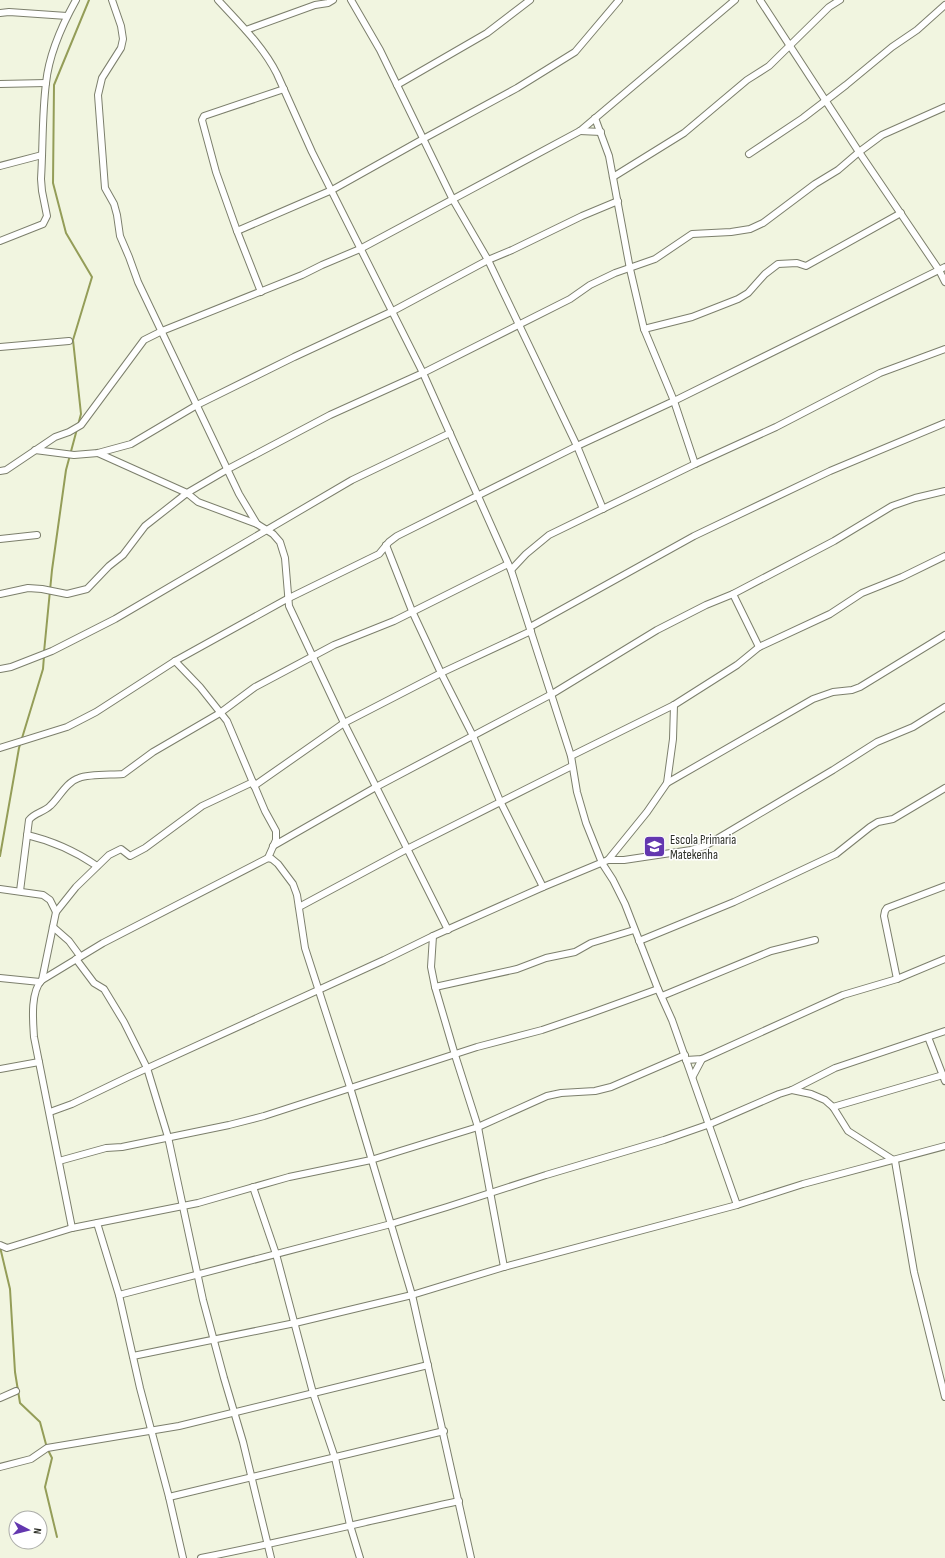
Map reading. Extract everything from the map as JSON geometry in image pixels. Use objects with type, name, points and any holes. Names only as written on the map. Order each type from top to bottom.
[{"type":"street","points":[[0,241],[43,224],[46,220],[47,216],[42,191],[42,155],[46,83],[55,45],[67,16],[76,0]]},
{"type":"street","points":[[112,0],[121,26],[123,40],[121,48],[102,78],[98,95],[105,188],[114,204],[120,236],[130,257],[138,282],[239,494],[257,524]]},
{"type":"street","points":[[218,0],[246,30],[271,62],[312,152],[423,373],[511,570],[571,756],[577,792],[586,822],[619,892],[672,1020],[710,1124],[737,1205]]},
{"type":"street","points":[[246,30],[315,5],[328,3],[333,0]]},
{"type":"street","points":[[351,0],[380,50],[452,198],[488,260],[577,446],[603,509]]},
{"type":"street","points":[[397,85],[487,33],[530,0]]},
{"type":"street","points":[[237,231],[332,190],[517,88],[575,52],[619,0]]},
{"type":"street","points":[[0,471],[6,470],[55,437],[69,432],[81,425],[144,340],[162,331],[302,275],[322,264],[360,249],[452,198],[580,131],[735,0]]},
{"type":"street","points":[[760,0],[859,152],[901,213],[942,268],[945,282]]},
{"type":"street","points":[[613,178],[684,133],[747,80],[769,66],[829,7],[840,0]]},
{"type":"street","points":[[749,154],[825,100],[892,47],[917,30],[945,5]]},
{"type":"street","points":[[0,13],[9,12],[67,16]]},
{"type":"street","points":[[0,84],[46,83]]},
{"type":"street","points":[[261,292],[216,172],[203,118],[204,116],[284,89]]},
{"type":"street","points":[[0,594],[28,588],[67,594],[87,589],[122,555],[145,526],[187,493],[228,469],[330,415],[423,373],[519,323],[570,299],[590,285],[615,273],[655,259],[692,234],[730,232],[750,229],[763,223],[815,184],[838,170],[882,135],[945,107]]},
{"type":"street","points":[[595,118],[609,156],[630,269],[644,329],[674,401],[695,464]]},
{"type":"street","points":[[580,131],[600,132]]},
{"type":"street","points":[[0,166],[42,155]]},
{"type":"street","points":[[35,450],[74,455],[98,453],[131,444],[197,405],[294,357],[393,311],[488,260],[582,216],[618,201]]},
{"type":"street","points":[[644,329],[692,317],[738,299],[748,293],[765,274],[778,264],[797,263],[806,266],[901,213]]},
{"type":"street","points":[[0,748],[67,727],[96,712],[176,661],[287,599],[379,554],[397,536],[577,446],[674,401],[942,268]]},
{"type":"street","points":[[0,347],[69,341]]},
{"type":"street","points":[[511,570],[526,554],[549,535],[695,464],[776,427],[880,373],[945,349]]},
{"type":"street","points":[[72,1228],[34,1037],[32,1015],[34,999],[41,981],[56,912],[76,887],[97,866],[118,849],[122,850],[128,856],[145,848],[202,806],[254,784],[344,723],[530,629],[694,536],[830,471],[945,423]]},
{"type":"street","points":[[0,669],[11,667],[52,651],[115,619],[352,480],[450,433]]},
{"type":"street","points":[[98,453],[187,493],[192,499],[198,502],[257,524],[273,534],[280,542],[285,558],[287,599],[289,606],[344,723],[448,930]]},
{"type":"street","points":[[273,846],[376,787],[552,694],[658,630],[706,605],[733,594],[834,541],[892,506],[915,498],[945,491]]},
{"type":"street","points":[[0,539],[37,535]]},
{"type":"street","points":[[386,546],[412,611],[473,736],[500,801],[543,887]]},
{"type":"street","points":[[571,756],[674,704],[737,665],[759,647],[830,614],[862,593],[902,577],[945,556]]},
{"type":"street","points":[[20,891],[29,820],[45,811],[59,795],[78,778],[123,774],[153,752],[220,713],[255,687],[334,645],[394,621],[508,564]]},
{"type":"street","points":[[733,594],[759,647]]},
{"type":"street","points":[[667,783],[813,699],[833,692],[852,690],[860,687],[945,635]]},
{"type":"street","points":[[0,978],[41,981],[78,958],[166,909],[268,858],[276,840],[276,830],[254,784],[227,721],[200,687],[176,661]]},
{"type":"street","points":[[605,862],[648,812],[667,783],[673,739],[674,704]]},
{"type":"street","points":[[50,1112],[72,1104],[433,936],[543,887],[605,862],[691,850],[705,846],[877,742],[913,727],[945,707]]},
{"type":"street","points":[[299,907],[407,849],[572,766]]},
{"type":"street","points":[[639,940],[734,902],[836,854],[878,822],[893,819],[945,788]]},
{"type":"street","points":[[27,835],[44,839],[64,847],[97,866]]},
{"type":"street","points":[[268,858],[272,859],[278,864],[293,884],[299,907],[306,948],[350,1087],[412,1295],[472,1558]]},
{"type":"street","points":[[897,979],[884,916],[885,911],[887,908],[945,886]]},
{"type":"street","points":[[0,889],[43,895],[50,900],[56,912]]},
{"type":"street","points":[[53,927],[69,941],[94,983],[104,989],[124,1022],[148,1068],[168,1137],[214,1341],[235,1412],[271,1558]]},
{"type":"street","points":[[435,988],[517,969],[546,958],[575,952],[591,943],[634,930]]},
{"type":"street","points":[[433,936],[431,967],[435,988],[478,1127],[504,1267]]},
{"type":"street","points":[[662,996],[771,951],[815,940]]},
{"type":"street","points":[[0,1245],[7,1248],[72,1228],[183,1206],[289,1177],[371,1160],[478,1127],[547,1096],[569,1092],[595,1091],[610,1087],[686,1058],[702,1059],[843,995],[897,979],[945,959]]},
{"type":"street","points":[[59,1161],[106,1148],[122,1147],[229,1125],[264,1116],[350,1087],[589,1014],[658,989]]},
{"type":"street","points":[[119,1295],[391,1224],[546,1175],[664,1140],[710,1124],[779,1094],[792,1090],[835,1068],[945,1031]]},
{"type":"street","points":[[833,1107],[944,1078],[928,1037]]},
{"type":"street","points":[[692,1076],[702,1059]]},
{"type":"street","points":[[0,1069],[39,1062]]},
{"type":"street","points":[[792,1090],[811,1094],[825,1100],[833,1107],[848,1131],[895,1161],[914,1272],[945,1397]]},
{"type":"street","points":[[133,1356],[214,1341],[412,1295],[504,1267],[737,1205],[803,1184],[895,1161],[945,1146]]},
{"type":"street","points":[[253,1187],[276,1254],[313,1393],[335,1458],[350,1524],[360,1558]]},
{"type":"street","points":[[97,1223],[119,1295],[183,1558]]},
{"type":"street","points":[[0,1467],[31,1459],[47,1448],[151,1431],[428,1365]]},
{"type":"street","points":[[0,1398],[16,1391]]},
{"type":"street","points":[[169,1497],[444,1431]]},
{"type":"street","points":[[201,1558],[268,1545],[350,1524],[459,1501]]},
{"type":"waterway","points":[[78,425],[81,414],[73,340],[92,277],[66,233],[53,183],[54,85],[89,0]]},
{"type":"waterway","points":[[44,652],[52,570],[66,470],[77,429]]},
{"type":"waterway","points":[[0,856],[19,748],[43,669],[44,656]]},
{"type":"waterway","points":[[0,1247],[10,1289],[15,1372],[20,1403],[40,1422],[47,1448],[52,1458],[45,1487],[57,1537]]},
{"type":"place","name":"Escola Primaria Matekenha","points":[[654,846]]}]
